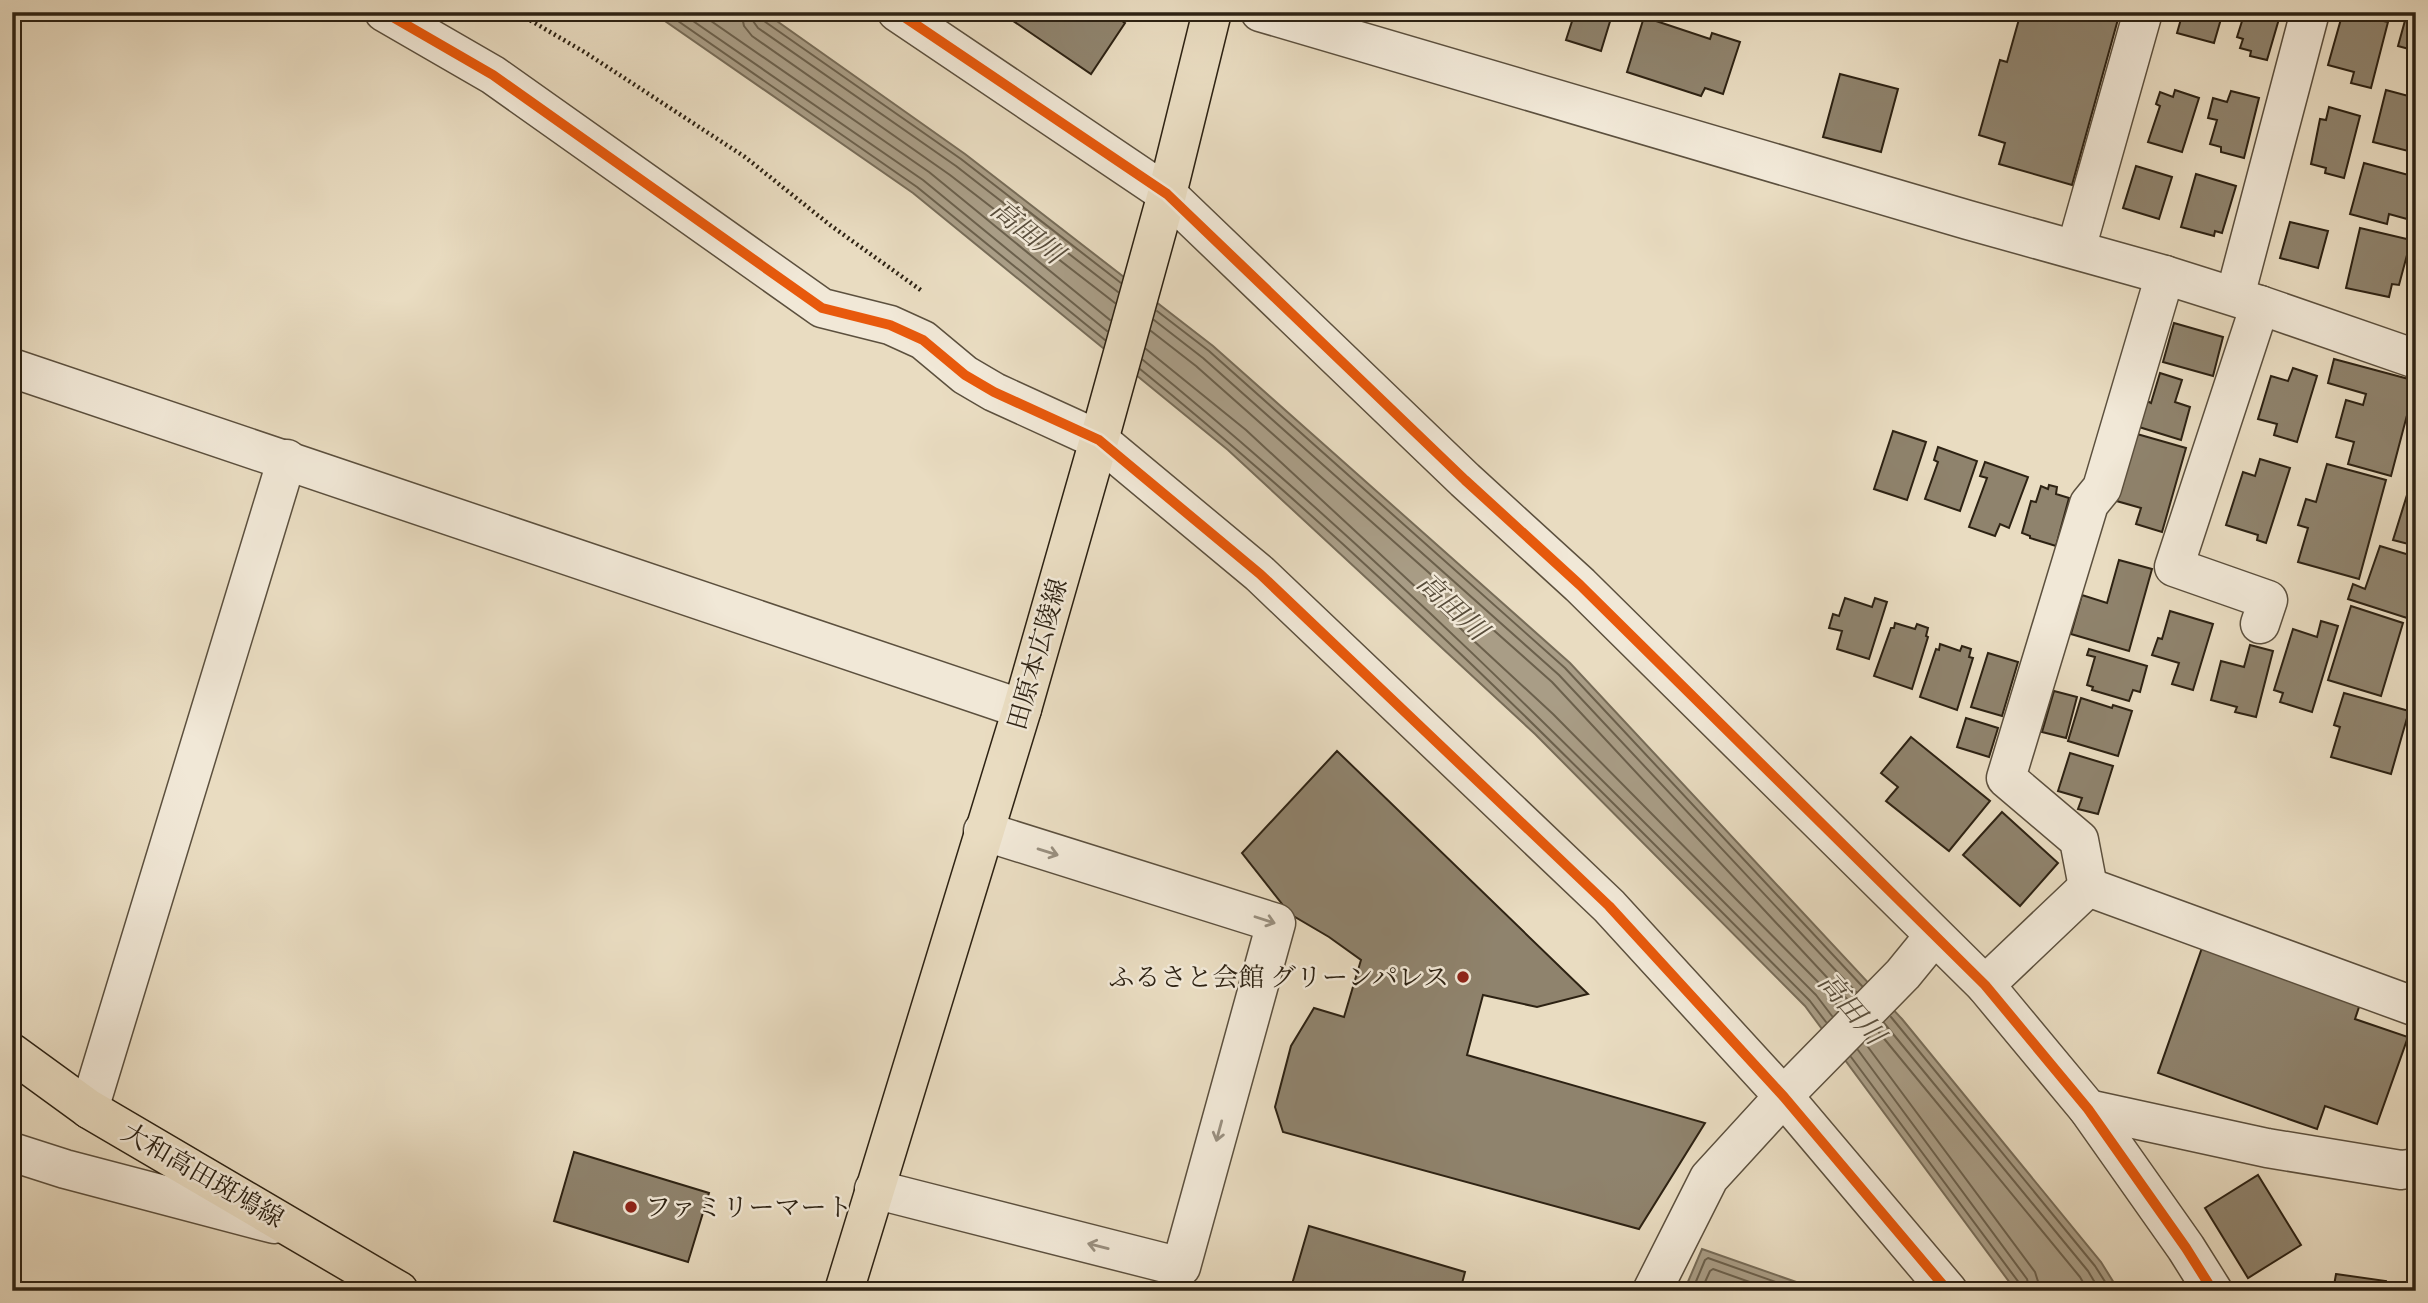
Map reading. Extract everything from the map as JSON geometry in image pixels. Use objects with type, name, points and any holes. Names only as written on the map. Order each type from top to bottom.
[{"type":"main road","name":"田原本広陵線","points":[[844,1291],[1022,709],[1163,208],[1212,12]]},
{"type":"main road","name":"大和高田斑鳩線","points":[[12,1053],[89,1108],[399,1291]]},
{"type":"street","points":[[384,12],[493,75],[822,309],[890,325],[923,340],[965,375],[994,392],[1102,429],[1260,574],[1609,906],[1789,1091],[1948,1291]]},
{"type":"street","points":[[897,12],[1163,208],[1580,585],[1985,985],[2088,1109],[2213,1291]]},
{"type":"street","points":[[1260,12],[2165,275],[2415,355]]},
{"type":"street","points":[[2076,249],[2143,12]]},
{"type":"street","points":[[2260,624],[2268,600],[2174,567],[2247,301],[2310,12]]},
{"type":"street","points":[[2088,887],[2079,840],[2006,778],[2090,504],[2102,488],[2165,275]]},
{"type":"street","points":[[12,368],[1022,709]]},
{"type":"street","points":[[89,1108],[287,459]]},
{"type":"street","points":[[874,1189],[1181,1267],[1276,923],[983,831]]},
{"type":"street","points":[[1985,985],[2088,887]]},
{"type":"street","points":[[2088,887],[2416,1007]]},
{"type":"street","points":[[1652,1291],[1709,1178],[1903,974],[1934,936]]},
{"type":"street","points":[[2088,1109],[2267,1148],[2401,1170],[2416,1168]]},
{"type":"street","points":[[12,1152],[65,1169],[296,1230]]},
{"type":"path","points":[[516,12],[586,53],[745,157],[830,225],[923,292]]},
{"type":"water","name":"高田川","points":[[652,12],[764,12],[965,154],[1213,346],[1570,663],[1902,1019],[2101,1262],[2119,1291],[2016,1291],[1805,1006],[1535,734],[1228,450],[913,193]]},
{"type":"water","points":[[1702,1249],[1822,1291],[1684,1291]]},
{"type":"building","points":[[1000,12],[1109,12],[1125,23],[1091,74]]},
{"type":"building","points":[[1575,12],[1603,12],[1612,15],[1601,51],[1566,40]]},
{"type":"building","points":[[2021,12],[2120,12],[2072,185],[1999,164],[2005,143],[1979,135],[2000,60],[2007,62]]},
{"type":"building","points":[[2183,12],[2223,12],[2214,43],[2177,33]]},
{"type":"building","points":[[2238,12],[2281,12],[2267,60],[2250,56],[2251,51],[2240,48],[2243,39],[2237,37],[2243,18],[2237,16]]},
{"type":"building","points":[[2343,12],[2388,22],[2371,88],[2351,83],[2354,72],[2328,65]]},
{"type":"building","points":[[1644,17],[1710,39],[1712,33],[1740,42],[1723,94],[1705,88],[1701,96],[1627,72]]},
{"type":"building","points":[[2406,17],[2416,19],[2416,51],[2398,46]]},
{"type":"building","points":[[1840,74],[1898,89],[1881,152],[1823,137]]},
{"type":"building","points":[[2175,90],[2199,98],[2182,152],[2148,142],[2160,106],[2156,104],[2160,92],[2173,97]]},
{"type":"building","points":[[2386,90],[2416,98],[2416,153],[2373,142]]},
{"type":"building","points":[[2231,91],[2259,98],[2244,158],[2221,152],[2221,147],[2210,144],[2217,120],[2208,118],[2213,98],[2227,102]]},
{"type":"building","points":[[2329,107],[2360,116],[2344,178],[2325,173],[2326,168],[2311,164],[2320,119],[2326,120]]},
{"type":"building","points":[[2364,163],[2416,177],[2416,216],[2409,214],[2407,219],[2389,214],[2387,224],[2350,214]]},
{"type":"building","points":[[2136,166],[2172,177],[2159,219],[2123,208]]},
{"type":"building","points":[[2196,174],[2236,186],[2222,233],[2215,231],[2214,236],[2181,227]]},
{"type":"building","points":[[2290,222],[2328,231],[2318,268],[2280,258]]},
{"type":"building","points":[[2360,228],[2411,240],[2399,285],[2392,284],[2389,297],[2346,288]]},
{"type":"building","points":[[2174,323],[2223,337],[2213,376],[2163,362]]},
{"type":"building","points":[[2334,359],[2416,381],[2391,476],[2348,464],[2354,442],[2336,437],[2346,400],[2363,405],[2366,394],[2328,383]]},
{"type":"building","points":[[2293,368],[2317,376],[2297,442],[2274,435],[2277,424],[2258,419],[2271,376],[2288,381]]},
{"type":"building","points":[[2160,373],[2182,380],[2175,402],[2190,407],[2181,440],[2139,427],[2147,401],[2151,403]]},
{"type":"building","points":[[1893,431],[1926,442],[1907,500],[1874,489]]},
{"type":"building","points":[[2137,434],[2186,448],[2162,532],[2136,524],[2141,508],[2113,500]]},
{"type":"building","points":[[1938,447],[1977,461],[1960,511],[1925,499],[1938,462],[1934,460]]},
{"type":"building","points":[[2260,459],[2290,468],[2266,543],[2257,540],[2258,535],[2226,525],[2243,472],[2255,476]]},
{"type":"building","points":[[1985,462],[2028,477],[2009,528],[2000,524],[1995,536],[1969,527],[1987,478],[1980,476]]},
{"type":"building","points":[[2327,464],[2386,480],[2359,579],[2298,562],[2308,528],[2298,525],[2306,499],[2316,502]]},
{"type":"building","points":[[2416,466],[2416,546],[2393,540]]},
{"type":"building","points":[[2049,485],[2057,487],[2056,494],[2069,498],[2056,546],[2022,533],[2031,501],[2036,502],[2041,486],[2048,489]]},
{"type":"building","points":[[2380,546],[2416,557],[2416,589],[2407,618],[2348,599],[2353,584],[2365,589]]},
{"type":"building","points":[[2119,560],[2152,569],[2129,651],[2071,634],[2082,595],[2107,603]]},
{"type":"building","points":[[1845,598],[1872,607],[1875,598],[1887,602],[1869,659],[1837,649],[1842,631],[1829,628],[1833,614],[1839,616]]},
{"type":"building","points":[[2351,606],[2403,623],[2381,696],[2328,680]]},
{"type":"building","points":[[2170,611],[2213,624],[2193,690],[2172,684],[2179,663],[2152,655],[2158,638],[2162,639]]},
{"type":"building","points":[[2321,621],[2338,626],[2312,712],[2280,702],[2283,693],[2274,690],[2293,629],[2317,637]]},
{"type":"building","points":[[1895,623],[1915,629],[1917,624],[1928,628],[1928,637],[1912,689],[1874,676]]},
{"type":"building","points":[[1940,644],[1960,651],[1962,646],[1971,649],[1969,657],[1973,658],[1957,710],[1920,697]]},
{"type":"building","points":[[2250,645],[2273,651],[2256,717],[2235,712],[2237,707],[2211,700],[2221,661],[2244,667]]},
{"type":"building","points":[[2089,649],[2147,666],[2140,692],[2133,690],[2129,701],[2092,690],[2093,687],[2087,685],[2095,657],[2087,655]]},
{"type":"building","points":[[1988,653],[2018,662],[2002,716],[1971,707]]},
{"type":"building","points":[[2054,691],[2077,697],[2066,738],[2042,732]]},
{"type":"building","points":[[2344,693],[2409,711],[2391,774],[2331,757],[2340,727],[2334,725]]},
{"type":"building","points":[[2081,698],[2132,711],[2118,756],[2068,741]]},
{"type":"building","points":[[1966,718],[1998,728],[1989,757],[1957,747]]},
{"type":"building","points":[[1911,737],[1990,801],[1949,851],[1886,801],[1898,787],[1881,773]]},
{"type":"building","name":"ふるさと会館 グリーンパレス","points":[[1337,751],[1588,994],[1537,1007],[1483,995],[1467,1055],[1705,1123],[1639,1229],[1283,1132],[1275,1107],[1291,1046],[1314,1008],[1344,1017],[1361,960],[1290,914],[1242,853]]},
{"type":"building","points":[[2070,753],[2113,766],[2098,814],[2078,809],[2082,798],[2058,791]]},
{"type":"building","points":[[2002,812],[2058,863],[2020,906],[1963,855]]},
{"type":"building","points":[[2203,945],[2361,1001],[2355,1019],[2408,1037],[2377,1124],[2325,1106],[2317,1129],[2158,1073]]},
{"type":"building","name":"ファミリーマート","points":[[574,1152],[709,1193],[688,1262],[554,1221]]},
{"type":"building","points":[[2258,1175],[2301,1245],[2248,1278],[2205,1208]]},
{"type":"building","points":[[1309,1226],[1465,1272],[1460,1291],[1290,1291]]},
{"type":"building","points":[[2336,1274],[2386,1281],[2385,1291],[2333,1291]]},
{"type":"cycle path","points":[[384,12],[493,75],[822,308],[890,325],[923,340],[965,375],[994,392],[1099,440],[1260,574],[1609,906],[1784,1097],[1948,1291]]},
{"type":"cycle path","points":[[897,12],[1167,194],[1465,480],[1580,585],[1985,985],[2088,1109],[2213,1291]]},
{"type":"place","name":"ふるさと会館 グリーンパレス","points":[[1463,977]]},
{"type":"place","name":"ファミリーマート","points":[[631,1207]]}]
